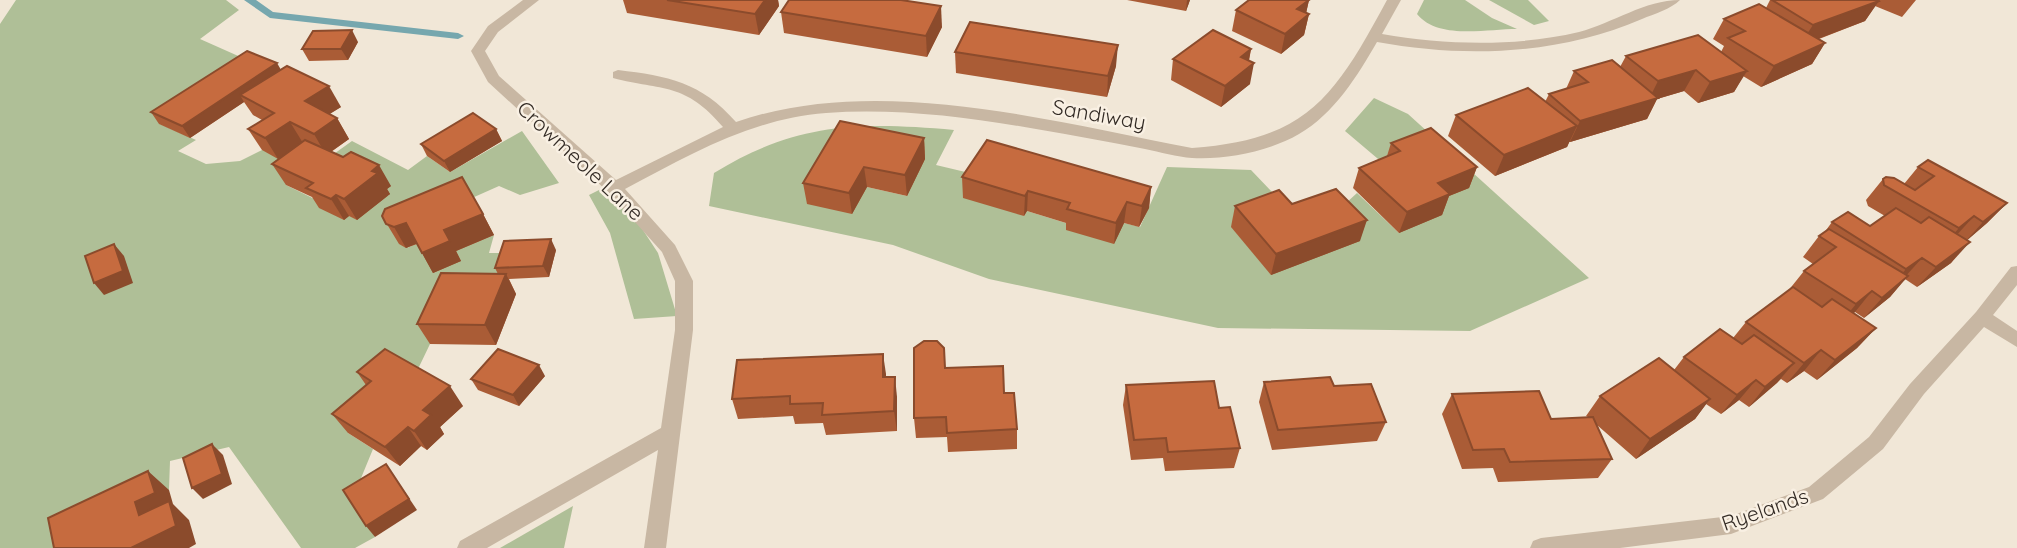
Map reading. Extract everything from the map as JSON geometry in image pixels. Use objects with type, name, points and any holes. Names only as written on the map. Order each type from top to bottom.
[{"type":"street","name":"Crowmeole Lane","points":[[532,0],[493,29],[478,51],[480,59],[493,79],[528,113],[614,188],[669,249],[684,281],[685,320],[655,548]]},
{"type":"street","name":"Sandiway","points":[[614,188],[732,128],[773,116],[858,106],[947,112],[1192,152],[1225,151],[1277,138],[1297,128],[1332,93],[1373,37],[1392,0]]},
{"type":"street","points":[[1373,37],[1469,45],[1543,43],[1602,30],[1673,0]]},
{"type":"street","points":[[618,75],[685,86],[717,109],[732,128]]},
{"type":"street","name":"Ryelands","points":[[1541,548],[1731,525],[1816,493],[1876,443],[1917,388],[1982,317],[2017,272]]},
{"type":"street","points":[[1982,317],[2017,340]]},
{"type":"street","points":[[468,548],[672,432]]},
{"type":"green space","points":[[16,0],[226,0],[239,10],[200,39],[254,63],[160,124],[196,140],[178,151],[206,164],[240,161],[262,150],[303,143],[331,156],[352,141],[408,170],[427,156],[450,172],[522,131],[559,183],[520,195],[499,186],[472,198],[407,248],[418,243],[455,251],[494,235],[489,253],[510,253],[501,280],[430,344],[418,369],[348,433],[373,449],[352,500],[375,537],[355,548],[301,548],[229,447],[170,461],[169,490],[74,548],[0,548],[0,24]],"holes":[[[286,185],[389,195],[349,216]]]},
{"type":"green space","points":[[1424,0],[1465,0],[1492,18],[1517,29],[1463,31],[1437,27],[1417,14]]},
{"type":"green space","points":[[1489,0],[1528,0],[1549,21],[1534,25]]},
{"type":"green space","points":[[1374,98],[1408,114],[1589,278],[1470,331],[1218,328],[989,279],[893,245],[709,206],[714,173],[773,144],[830,129],[920,127],[954,130],[936,165],[978,175],[1024,216],[1027,211],[1069,224],[1124,223],[1140,227],[1167,167],[1251,170],[1299,220],[1345,204],[1357,193],[1399,233],[1384,164],[1345,131]],"holes":[[[843,142],[907,196],[867,187]]]},
{"type":"green space","points":[[603,188],[639,224],[658,253],[677,316],[634,319],[610,233],[589,195]]},
{"type":"green space","points":[[573,506],[564,548],[500,548]]},
{"type":"building","points":[[667,0],[765,0],[755,14]]},
{"type":"building","points":[[789,0],[901,0],[941,6],[926,36],[781,12]]},
{"type":"building","points":[[1249,0],[1309,0],[1297,9],[1309,14],[1285,34],[1236,10]]},
{"type":"building","points":[[1772,0],[1878,0],[1879,1],[1813,25]]},
{"type":"building","points":[[1759,4],[1825,43],[1774,66],[1728,38],[1745,31],[1724,19]]},
{"type":"building","points":[[970,22],[1118,45],[1108,76],[955,52]]},
{"type":"building","points":[[352,30],[341,49],[302,49],[313,31]]},
{"type":"building","points":[[1213,30],[1251,49],[1241,57],[1254,63],[1225,86],[1173,59]]},
{"type":"building","points":[[1698,35],[1747,71],[1710,82],[1696,70],[1658,81],[1626,56]]},
{"type":"building","points":[[247,51],[277,63],[182,126],[151,112]]},
{"type":"building","points":[[1612,60],[1658,98],[1580,121],[1549,94],[1588,82],[1574,71]]},
{"type":"building","points":[[287,66],[329,86],[305,101],[337,118],[314,134],[290,122],[265,138],[248,129],[274,113],[240,95]]},
{"type":"building","points":[[1528,88],[1577,126],[1504,155],[1456,115]]},
{"type":"building","points":[[473,113],[496,129],[444,161],[421,144]]},
{"type":"building","points":[[840,121],[924,138],[905,175],[864,167],[849,193],[803,183]]},
{"type":"building","points":[[1431,128],[1477,167],[1438,183],[1450,194],[1407,212],[1359,168],[1400,151],[1391,143]]},
{"type":"building","points":[[305,140],[343,157],[351,152],[379,165],[372,171],[378,173],[344,199],[336,195],[331,199],[306,188],[313,183],[272,164]]},
{"type":"building","points":[[987,140],[1151,187],[1142,206],[1127,202],[1116,223],[1067,209],[1070,203],[1028,191],[1025,196],[962,177]]},
{"type":"building","points":[[1928,160],[2007,203],[1983,222],[1974,216],[1959,228],[1884,185],[1883,179],[1894,178],[1915,190],[1934,176],[1918,167]]},
{"type":"building","points":[[462,177],[483,214],[444,230],[450,241],[422,253],[406,223],[394,227],[386,224],[382,216],[385,209]]},
{"type":"building","points":[[1336,189],[1367,220],[1276,254],[1235,206],[1279,190],[1292,204]]},
{"type":"building","points":[[1896,208],[1921,223],[1929,217],[1970,242],[1936,267],[1922,258],[1906,269],[1832,222],[1848,212],[1870,226]]},
{"type":"building","points":[[1829,229],[1908,276],[1882,298],[1872,291],[1856,304],[1804,271],[1836,247],[1819,236]]},
{"type":"building","points":[[551,239],[543,266],[495,268],[504,241]]},
{"type":"building","points":[[114,244],[123,271],[94,283],[85,256]]},
{"type":"building","points":[[441,273],[506,274],[485,325],[417,324]]},
{"type":"building","points":[[1793,287],[1822,307],[1832,299],[1876,328],[1835,360],[1821,350],[1804,363],[1746,322]]},
{"type":"building","points":[[1720,329],[1742,344],[1754,335],[1794,363],[1765,387],[1756,380],[1737,395],[1684,357]]},
{"type":"building","points":[[924,341],[937,341],[944,348],[945,368],[1003,366],[1004,393],[1014,393],[1017,429],[947,433],[946,417],[914,418],[914,348]]},
{"type":"building","points":[[385,349],[450,386],[423,410],[431,415],[414,431],[408,427],[385,447],[332,414],[371,381],[357,372]]},
{"type":"building","points":[[498,349],[539,365],[513,395],[471,379]]},
{"type":"building","points":[[883,354],[883,377],[895,377],[894,411],[822,415],[823,403],[790,404],[790,396],[732,399],[737,360]]},
{"type":"building","points":[[1659,358],[1710,399],[1650,439],[1600,396]]},
{"type":"building","points":[[1330,377],[1334,386],[1371,384],[1386,422],[1278,430],[1264,382]]},
{"type":"building","points":[[1214,381],[1219,408],[1230,407],[1240,448],[1168,452],[1166,438],[1134,440],[1126,385]]},
{"type":"building","points":[[1539,391],[1551,419],[1593,417],[1612,459],[1510,462],[1504,449],[1473,450],[1452,394]]},
{"type":"building","points":[[212,444],[222,474],[192,488],[183,458]]},
{"type":"building","points":[[386,464],[409,499],[366,526],[343,490]]},
{"type":"building","points":[[148,471],[155,493],[135,502],[139,515],[169,501],[176,526],[131,548],[54,548],[48,518]]},
{"type":"waterway","points":[[249,0],[270,15],[458,36]]}]
